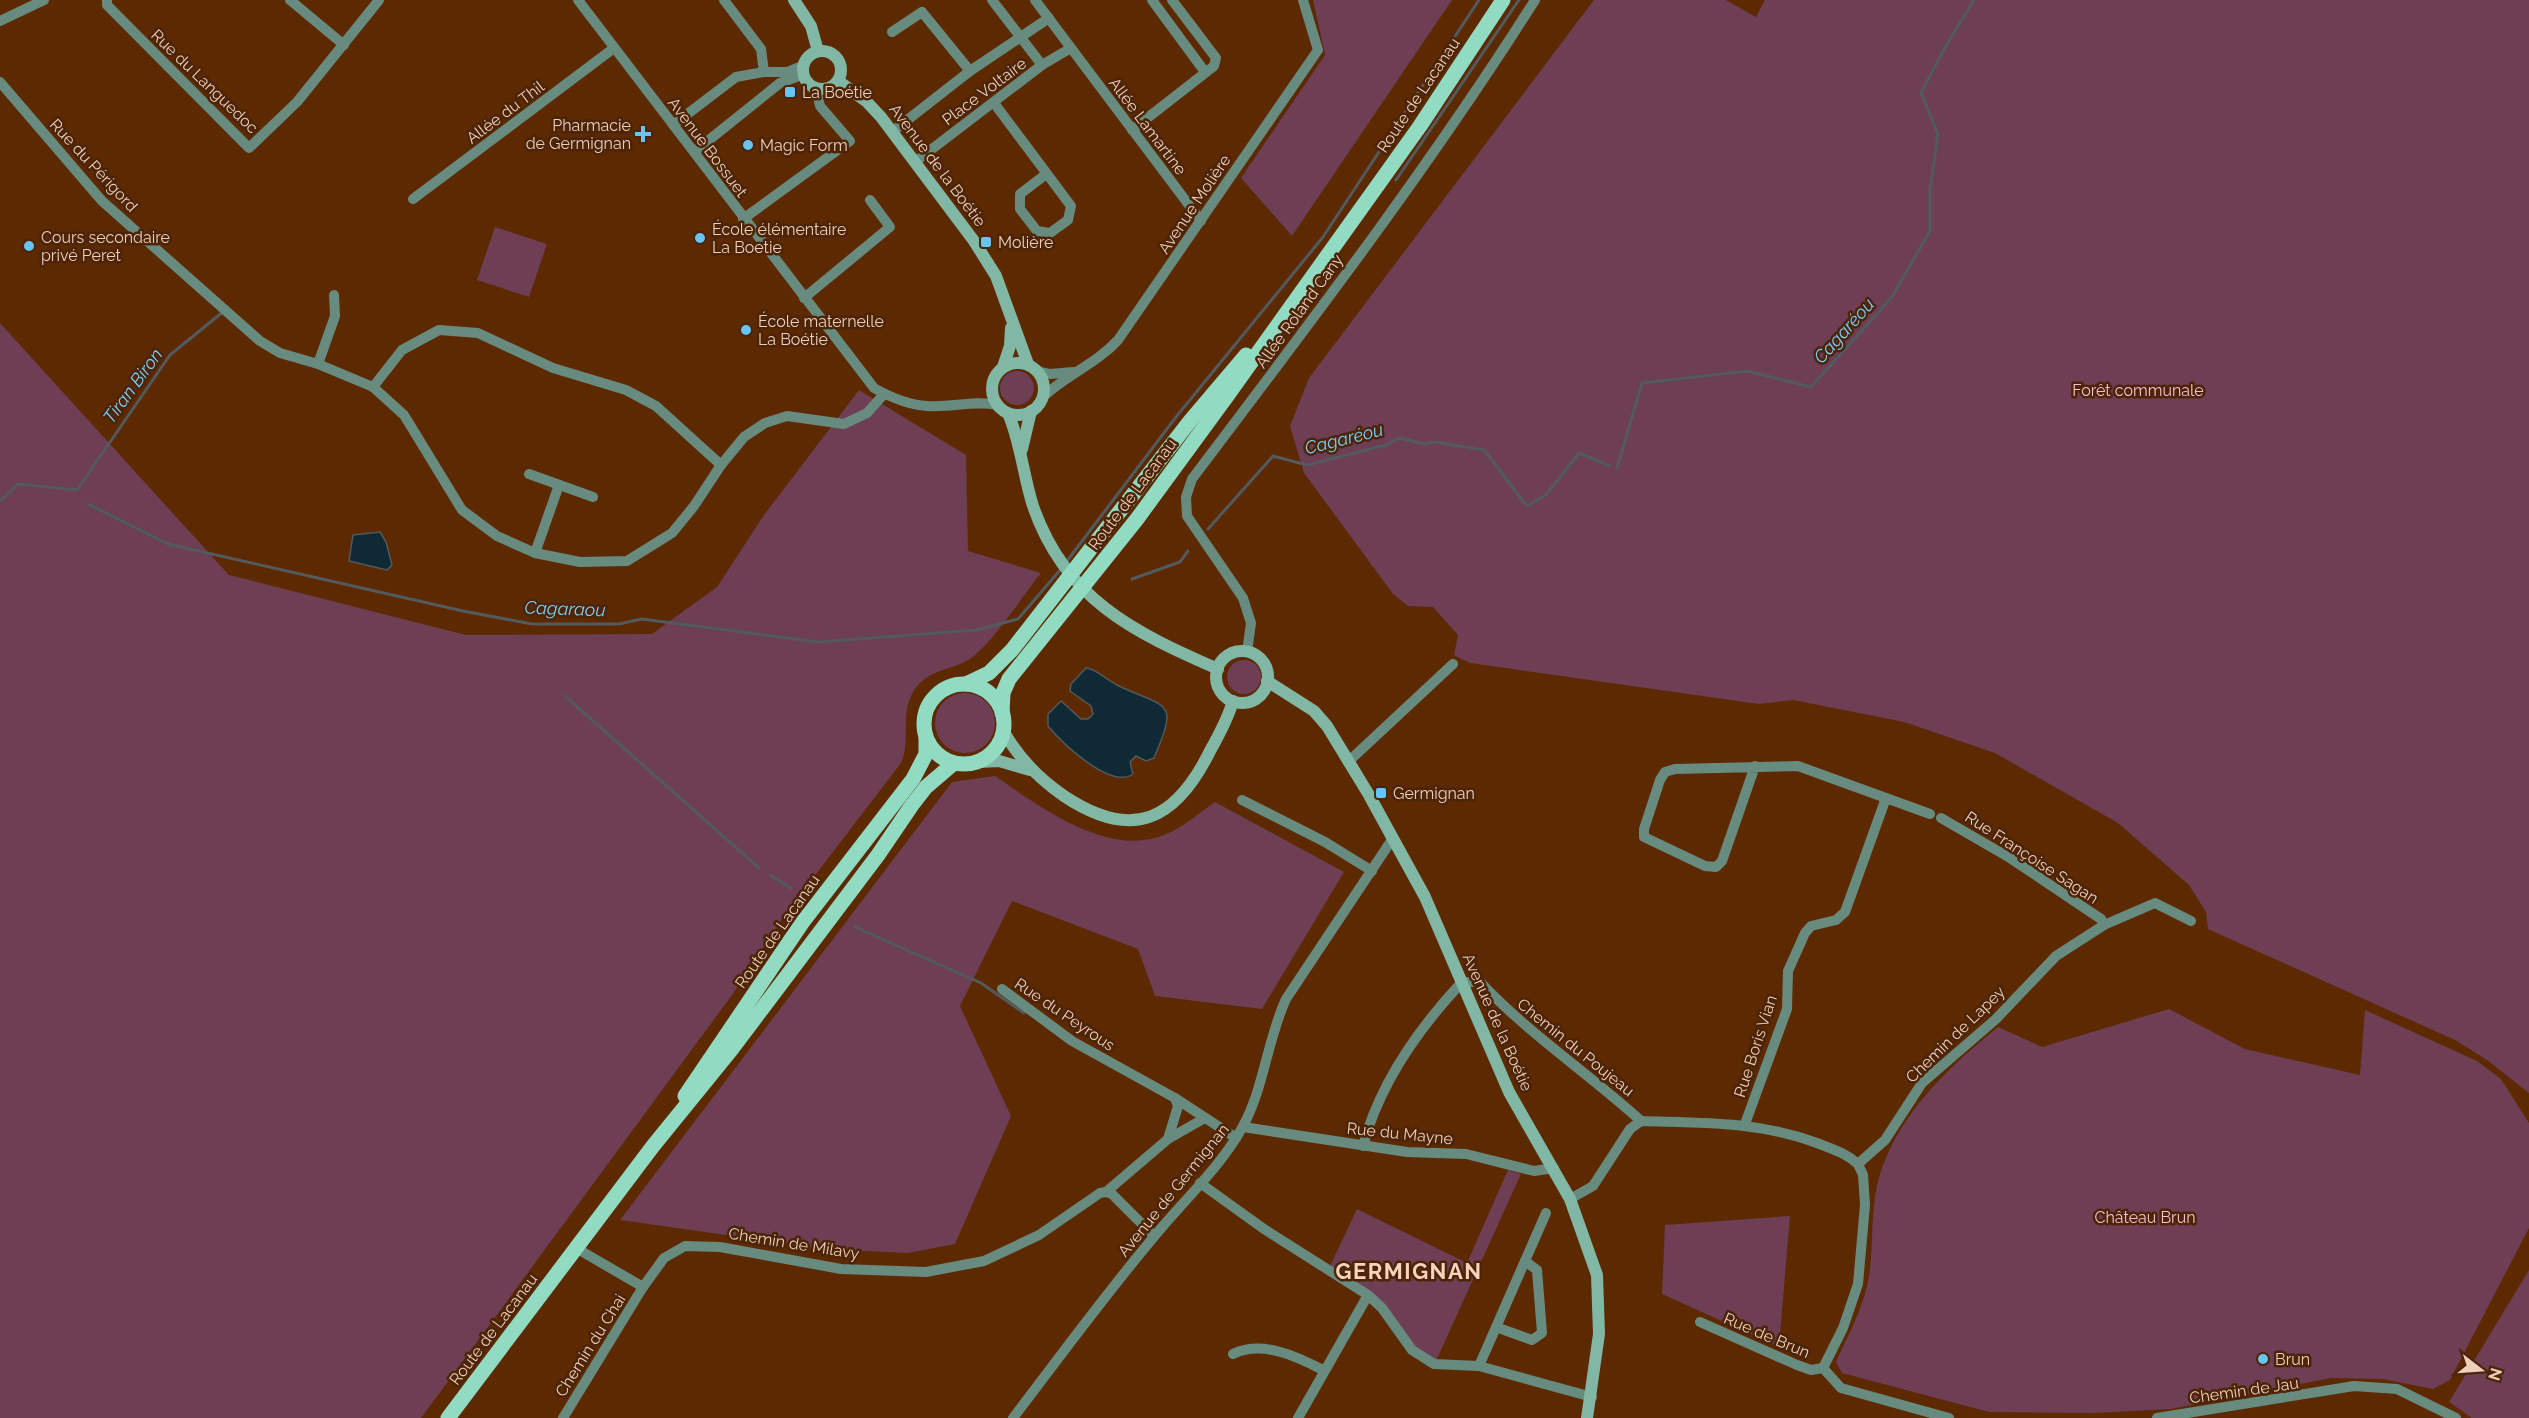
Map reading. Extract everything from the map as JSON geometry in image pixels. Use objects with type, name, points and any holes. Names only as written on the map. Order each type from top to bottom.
[{"type":"main road","points":[[794,0],[811,26],[818,51]]},
{"type":"main road","name":"Route de Lacanau","points":[[1002,713],[1003,693],[1009,678],[1137,519],[1414,135],[1503,0]]},
{"type":"main road","points":[[818,51],[831,52],[840,62],[841,75],[838,81],[828,88],[816,88],[804,70],[809,56],[818,51]]},
{"type":"main road","name":"Avenue de la Boétie","points":[[838,81],[866,101],[980,249],[996,276],[1009,315],[1033,367]]},
{"type":"main road","name":"Route de Lacanau","points":[[966,684],[989,673],[1012,650],[1190,421],[1297,296]]},
{"type":"main road","name":"Avenue de la Boétie","points":[[1002,367],[1010,346],[1009,315]]},
{"type":"main road","points":[[1011,363],[1033,367],[1044,383],[1043,397],[1031,411],[1024,415],[1008,413],[997,405],[992,385],[1002,367],[1011,363]]},
{"type":"main road","points":[[1022,456],[1031,411]]},
{"type":"main road","points":[[1008,413],[1022,456],[1034,507],[1053,550],[1078,584],[1102,608],[1148,638],[1218,669]]},
{"type":"main road","points":[[1247,652],[1255,654],[1265,666],[1267,681],[1265,688],[1255,699],[1241,703],[1233,701],[1221,692],[1216,677],[1221,662],[1233,653],[1247,652]]},
{"type":"main road","name":"Avenue de la Boétie","points":[[1267,681],[1314,711],[1327,726],[1393,838],[1425,897],[1509,1092],[1554,1168],[1569,1199],[1597,1275],[1599,1334],[1592,1397],[1587,1418]]},
{"type":"main road","points":[[978,762],[998,746],[1003,730],[1002,713],[990,694],[979,687],[966,684],[953,685],[941,691],[932,700],[926,712],[924,725],[926,738],[933,749],[942,758],[954,763],[978,762],[999,761],[1030,770]]},
{"type":"main road","points":[[1003,730],[1030,770],[1060,794],[1094,814],[1114,820],[1143,819],[1170,807],[1191,787],[1233,701]]},
{"type":"main road","name":"Route de Lacanau","points":[[653,1146],[802,923],[914,779],[926,754],[926,738]]},
{"type":"main road","name":"Route de Lacanau","points":[[448,1418],[653,1146],[731,1050],[912,805],[932,782],[954,763]]},
{"type":"street","points":[[0,21],[44,0]]},
{"type":"street","name":"Rue du Languedoc","points":[[107,0],[107,5],[249,148],[297,102],[379,0]]},
{"type":"street","points":[[290,0],[344,45]]},
{"type":"street","name":"Avenue Bossuet","points":[[578,0],[804,298],[874,388],[884,394]]},
{"type":"street","points":[[724,0],[761,49],[764,72]]},
{"type":"street","points":[[992,0],[1042,65]]},
{"type":"street","name":"Allée Lamartine","points":[[1035,0],[1201,221]]},
{"type":"street","points":[[1152,0],[1205,72]]},
{"type":"street","points":[[1132,130],[1214,66],[1216,58],[1172,0]]},
{"type":"street","name":"Avenue Molière","points":[[1043,397],[1053,387],[1085,368],[1118,340],[1318,50],[1303,0]]},
{"type":"street","name":"Allée Roland Cany","points":[[1247,652],[1251,623],[1243,597],[1187,516],[1186,497],[1192,479],[1399,200],[1535,0]]},
{"type":"street","points":[[892,32],[922,12],[970,71]]},
{"type":"street","name":"Place Voltaire","points":[[892,132],[970,71],[1049,18]]},
{"type":"street","name":"Allée du Thil","points":[[413,199],[615,48]]},
{"type":"street","name":"Place Voltaire","points":[[915,162],[1042,65],[1071,48]]},
{"type":"street","points":[[673,125],[736,77],[764,72],[804,70]]},
{"type":"street","points":[[694,152],[780,83],[804,70]]},
{"type":"street","name":"Rue du Périgord","points":[[0,82],[102,201],[260,341],[280,353],[318,364],[373,387],[404,415],[462,510],[497,536],[535,553],[580,562],[627,561],[672,533],[744,437],[765,423],[787,416],[844,424],[867,413],[884,394]]},
{"type":"street","points":[[743,219],[850,141],[820,106],[816,88]]},
{"type":"street","points":[[994,103],[1045,175],[1071,206],[1068,220],[1050,233],[1037,231],[1020,210],[1020,194],[1045,175]]},
{"type":"street","points":[[804,298],[890,227],[870,200]]},
{"type":"street","points":[[318,364],[335,316],[334,295]]},
{"type":"street","points":[[373,387],[402,350],[439,330],[478,333],[553,368],[626,390],[656,406],[721,465]]},
{"type":"street","name":"Avenue Molière","points":[[1033,367],[1056,374],[1085,368]]},
{"type":"street","points":[[884,394],[927,406],[972,402],[997,405]]},
{"type":"street","points":[[529,474],[593,497]]},
{"type":"street","points":[[535,553],[559,485]]},
{"type":"street","points":[[1348,762],[1453,664]]},
{"type":"street","name":"Rue Françoise Sagan","points":[[1755,766],[1722,861],[1716,867],[1705,866],[1644,837],[1644,829],[1665,772],[1675,769],[1755,766],[1798,766],[1935,816],[2010,858],[2101,919],[2104,925]]},
{"type":"street","name":"Rue Boris Vian","points":[[1745,1124],[1787,1009],[1788,971],[1800,943],[1811,926],[1836,920],[1845,912],[1886,798]]},
{"type":"street","points":[[1242,801],[1325,842],[1372,871]]},
{"type":"street","name":"Avenue de Germignan","points":[[1013,1418],[1154,1236],[1236,1138],[1255,1097],[1275,1023],[1286,999],[1393,838]]},
{"type":"street","name":"Chemin de Lapey","points":[[1858,1164],[1885,1140],[1922,1083],[1996,1019],[2056,956],[2104,925],[2155,903],[2191,921]]},
{"type":"street","points":[[1363,1146],[1367,1129],[1387,1087],[1417,1036],[1462,982]]},
{"type":"street","name":"Chemin du Poujeau","points":[[1462,982],[1480,982],[1513,1017],[1595,1080],[1641,1121]]},
{"type":"street","name":"Rue du Peyrous","points":[[1002,989],[1072,1041],[1175,1098],[1236,1138]]},
{"type":"street","points":[[1168,1139],[1178,1106],[1175,1098]]},
{"type":"street","name":"Chemin de Milavy","points":[[643,1287],[664,1258],[685,1246],[720,1247],[841,1269],[926,1272],[984,1261],[1039,1235],[1100,1193],[1106,1192],[1168,1139],[1206,1118]]},
{"type":"street","points":[[1569,1199],[1593,1186],[1630,1129],[1641,1121],[1745,1124],[1790,1133],[1843,1153],[1858,1164],[1863,1175],[1865,1205],[1858,1284],[1844,1328],[1823,1368],[1841,1388],[1949,1418]]},
{"type":"street","name":"Rue du Mayne","points":[[1243,1127],[1407,1152],[1466,1154],[1534,1171],[1554,1168]]},
{"type":"street","points":[[1200,1183],[1264,1229],[1368,1295],[1382,1308],[1412,1350],[1434,1364],[1479,1366],[1592,1397]]},
{"type":"street","points":[[1106,1192],[1112,1194],[1154,1236]]},
{"type":"street","points":[[1479,1366],[1546,1213]]},
{"type":"street","points":[[576,1248],[643,1287]]},
{"type":"street","points":[[1496,1327],[1532,1340],[1542,1333],[1537,1270],[1525,1261]]},
{"type":"street","name":"Chemin du Chai","points":[[562,1418],[643,1287]]},
{"type":"street","points":[[1298,1418],[1323,1370],[1368,1295]]},
{"type":"street","name":"Rue de Brun","points":[[1700,1322],[1797,1365],[1811,1370],[1823,1368]]},
{"type":"street","points":[[1233,1354],[1246,1348],[1290,1353],[1323,1370]]},
{"type":"street","name":"Chemin de Jau","points":[[2157,1418],[2354,1386],[2397,1389],[2436,1413],[2456,1418]]},
{"type":"green space","points":[[1313,0],[1452,0],[1292,236],[1241,178],[1325,55]]},
{"type":"green space","name":"Forêt communale","points":[[1594,0],[1726,0],[1756,17],[1765,0],[2529,0],[2529,1093],[2487,1060],[2455,1040],[2208,929],[2206,912],[2189,885],[2118,823],[1995,753],[1904,722],[1793,700],[1759,704],[1470,663],[1454,655],[1458,635],[1433,607],[1408,606],[1393,594],[1304,473],[1290,426],[1309,378]]},
{"type":"green space","points":[[495,227],[547,244],[529,297],[477,280]]},
{"type":"green space","points":[[0,323],[229,575],[466,635],[652,634],[717,587],[764,515],[859,390],[966,455],[968,551],[1041,573],[1001,627],[975,655],[960,664],[935,673],[913,692],[907,709],[904,755],[901,763],[784,916],[732,995],[421,1418],[0,1418]]},
{"type":"green space","points":[[1017,371],[1029,376],[1034,388],[1029,400],[1017,405],[1005,400],[1000,388],[1005,376]]},
{"type":"green space","points":[[1244,660],[1256,665],[1261,677],[1256,689],[1244,694],[1232,689],[1227,677],[1232,665]]},
{"type":"green space","points":[[959,693],[971,693],[982,698],[990,706],[995,723],[993,735],[982,748],[971,753],[959,753],[948,748],[940,740],[935,729],[935,717],[940,706],[948,698]]},
{"type":"green space","points":[[995,776],[1053,814],[1098,834],[1120,840],[1142,840],[1164,835],[1215,802],[1344,872],[1262,1009],[1155,996],[1138,949],[1012,901],[960,1006],[1011,1116],[955,1244],[908,1253],[823,1249],[620,1220],[952,782]]},
{"type":"green space","name":"Château Brun","points":[[2169,1009],[2245,1049],[2360,1075],[2365,1010],[2477,1061],[2501,1079],[2529,1123],[2529,1228],[2450,1380],[2433,1389],[2382,1379],[2331,1378],[2171,1409],[2095,1413],[1989,1412],[1842,1373],[1836,1362],[1860,1308],[1869,1276],[1875,1200],[1881,1171],[1901,1129],[1929,1091],[1963,1057],[1998,1027],[2042,1047]]},
{"type":"green space","points":[[1508,1170],[1521,1174],[1436,1361],[1424,1358],[1394,1325],[1330,1266],[1357,1209],[1467,1263]]},
{"type":"green space","points":[[1790,1216],[1779,1347],[1662,1294],[1665,1225]]},
{"type":"green space","points":[[2529,1270],[2529,1418],[2472,1418],[2449,1402]]},
{"type":"water","points":[[380,532],[386,542],[392,565],[387,570],[349,561],[353,535]]},
{"type":"water","points":[[1086,668],[1164,708],[1167,715],[1166,725],[1154,758],[1146,761],[1136,756],[1130,762],[1133,774],[1124,777],[1112,776],[1100,770],[1075,753],[1048,726],[1048,714],[1061,701],[1081,719],[1088,719],[1093,714],[1091,706],[1070,691],[1071,684]]},
{"type":"waterway","points":[[1067,561],[1176,417],[1323,237],[1479,0]]},
{"type":"waterway","points":[[1396,180],[1519,0]]},
{"type":"waterway","name":"Cagaréou","points":[[1617,468],[1642,383],[1747,371],[1811,387],[1892,297],[1930,231],[1930,190],[1938,134],[1921,93],[1944,49],[1974,0]]},
{"type":"waterway","name":"Tiran Biron","points":[[0,501],[18,484],[77,490],[170,355],[224,311]]},
{"type":"waterway","name":"Cagaréou","points":[[1208,529],[1273,456],[1307,465],[1386,445],[1399,438],[1425,444],[1435,442],[1484,450],[1527,506],[1546,495],[1579,453],[1610,466]]},
{"type":"waterway","name":"Cagaraou","points":[[88,504],[168,544],[463,611],[532,624],[619,624],[642,619],[818,642],[977,630],[1018,619],[1061,569]]},
{"type":"waterway","name":"Cagaréou","points":[[1132,579],[1180,562],[1188,551]]},
{"type":"waterway","points":[[565,696],[759,868]]},
{"type":"waterway","points":[[770,875],[791,888]]},
{"type":"waterway","points":[[855,927],[981,983],[1024,1013]]},
{"type":"place","name":"La Boétie","points":[[790,92]]},
{"type":"place","name":"Pharmacie de Germignan","points":[[643,134]]},
{"type":"place","name":"Magic Form","points":[[748,145]]},
{"type":"place","name":"École élémentaire La Boetie","points":[[700,238]]},
{"type":"place","name":"Molière","points":[[986,242]]},
{"type":"place","name":"Cours secondaire privé Peret","points":[[29,246]]},
{"type":"place","name":"École maternelle La Boétie","points":[[746,330]]},
{"type":"place","name":"Germignan","points":[[1381,793]]},
{"type":"place","name":"Brun","points":[[2263,1359]]},
{"type":"district","name":"GERMIGNAN","points":[[1409,1271]]}]
